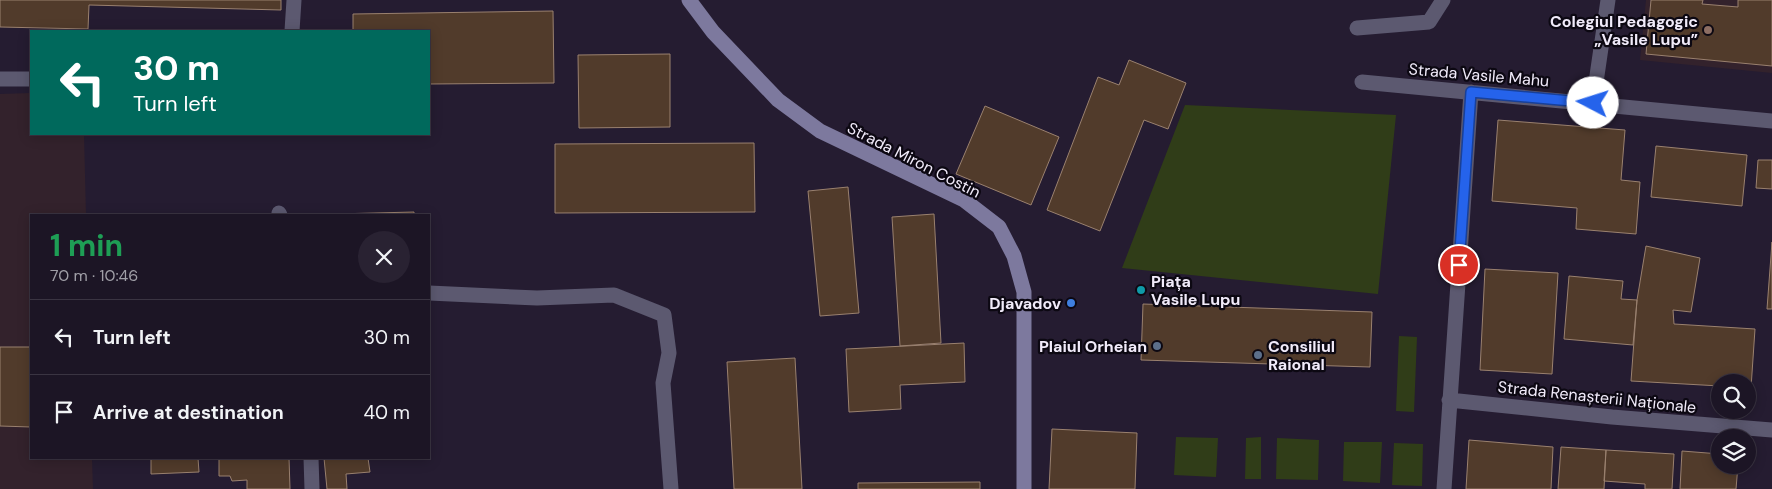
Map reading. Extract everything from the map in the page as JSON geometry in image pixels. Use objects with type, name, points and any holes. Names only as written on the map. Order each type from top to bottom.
[{"type":"street","points":[[292,30],[294,0]]},
{"type":"street","name":"Strada Miron Costin","points":[[689,0],[713,32],[778,100],[820,131],[964,200],[999,228],[1014,256],[1024,292],[1024,489]]},
{"type":"street","points":[[1357,28],[1429,22],[1443,0]]},
{"type":"street","points":[[1593,103],[1608,0]]},
{"type":"street","points":[[0,79],[30,79]]},
{"type":"street","name":"Strada Vasile Mahu","points":[[1362,82],[1772,121]]},
{"type":"street","points":[[1444,489],[1471,92]]},
{"type":"street","points":[[430,293],[537,298],[614,295],[664,315],[669,353],[663,383],[671,489]]},
{"type":"street","name":"Strada Renașterii Naționale","points":[[1449,400],[1612,417],[1772,430]]},
{"type":"street","points":[[312,459],[312,489]]},
{"type":"shaded area","name":"Colegiul Pedagogic „Vasile Lupu”","points":[[1646,0],[1772,0],[1772,73],[1640,60]]},
{"type":"shaded area","points":[[30,93],[30,135],[84,135],[86,214],[30,214],[30,459],[92,459],[93,489],[0,489],[0,94]]},
{"type":"green space","points":[[1185,105],[1396,115],[1378,294],[1122,268]]},
{"type":"green space","points":[[1399,336],[1417,337],[1414,412],[1396,411]]},
{"type":"green space","points":[[1176,437],[1218,438],[1216,477],[1174,475]]},
{"type":"green space","points":[[1261,437],[1261,479],[1245,479],[1246,438]]},
{"type":"green space","points":[[1277,438],[1319,440],[1318,480],[1276,479]]},
{"type":"green space","points":[[1344,442],[1382,442],[1380,483],[1343,481]]},
{"type":"green space","points":[[1394,443],[1423,444],[1422,486],[1392,485]]},
{"type":"building","points":[[0,0],[281,0],[281,10],[89,5],[88,29],[0,27]]},
{"type":"building","name":"Colegiul Pedagogic „Vasile Lupu”","points":[[1651,0],[1703,0],[1702,4],[1738,7],[1738,0],[1772,0],[1772,66],[1646,54]]},
{"type":"building","points":[[553,11],[554,83],[430,84],[430,30],[353,30],[353,14]]},
{"type":"building","points":[[670,54],[670,127],[579,128],[578,55]]},
{"type":"building","points":[[1129,60],[1186,83],[1168,129],[1144,120],[1100,231],[1047,210],[1098,77],[1119,85]]},
{"type":"building","points":[[985,106],[1059,137],[1031,205],[956,174]]},
{"type":"building","points":[[1498,120],[1625,130],[1621,180],[1640,182],[1636,234],[1576,229],[1577,208],[1492,201]]},
{"type":"building","points":[[754,143],[755,212],[555,213],[555,144]]},
{"type":"building","points":[[1656,146],[1747,155],[1742,206],[1651,197]]},
{"type":"building","points":[[1758,160],[1772,160],[1772,189],[1756,188]]},
{"type":"building","points":[[848,187],[859,313],[820,316],[808,191]]},
{"type":"building","points":[[414,212],[414,214],[335,214]]},
{"type":"building","points":[[934,214],[941,343],[900,346],[892,217]]},
{"type":"building","points":[[1772,242],[1772,309],[1767,309]]},
{"type":"building","points":[[1646,246],[1700,258],[1691,312],[1673,310],[1674,324],[1755,329],[1752,374],[1711,374],[1711,385],[1631,381],[1637,300]]},
{"type":"building","points":[[1485,269],[1558,273],[1552,374],[1480,370]]},
{"type":"building","points":[[1569,276],[1623,281],[1621,299],[1637,300],[1633,345],[1564,339]]},
{"type":"building","points":[[1143,304],[1372,312],[1370,367],[1141,360]]},
{"type":"building","points":[[964,343],[965,382],[900,385],[901,409],[849,412],[846,349]]},
{"type":"building","points":[[0,347],[30,347],[30,427],[0,426]]},
{"type":"building","points":[[795,358],[802,489],[734,489],[727,362]]},
{"type":"building","points":[[1052,429],[1137,433],[1135,489],[1049,489]]},
{"type":"building","points":[[1469,440],[1553,447],[1551,489],[1466,489]]},
{"type":"building","points":[[1561,447],[1606,450],[1604,489],[1558,489]]},
{"type":"building","points":[[1606,450],[1674,454],[1672,489],[1645,489],[1645,484],[1604,481]]},
{"type":"building","points":[[1682,451],[1711,453],[1711,474],[1737,474],[1736,489],[1680,489]]},
{"type":"building","points":[[151,459],[198,459],[199,472],[151,474]]},
{"type":"building","points":[[219,459],[289,459],[290,489],[247,489],[247,480],[232,481],[230,476],[219,476]]},
{"type":"building","points":[[324,459],[368,459],[370,472],[346,474],[347,489],[327,489]]},
{"type":"building","points":[[980,482],[980,489],[858,489],[858,483]]},
{"type":"place","name":"Colegiul Pedagogic „Vasile Lupu”","points":[[1708,30]]},
{"type":"place","name":"Piața Vasile Lupu","points":[[1141,290]]},
{"type":"place","name":"Djavadov","points":[[1071,303]]},
{"type":"place","name":"Plaiul Orheian","points":[[1157,346]]},
{"type":"place","name":"Consiliul Raional","points":[[1258,355]]},
{"type":"route","points":[[1459,265],[1471,92],[1593,103]]}]
